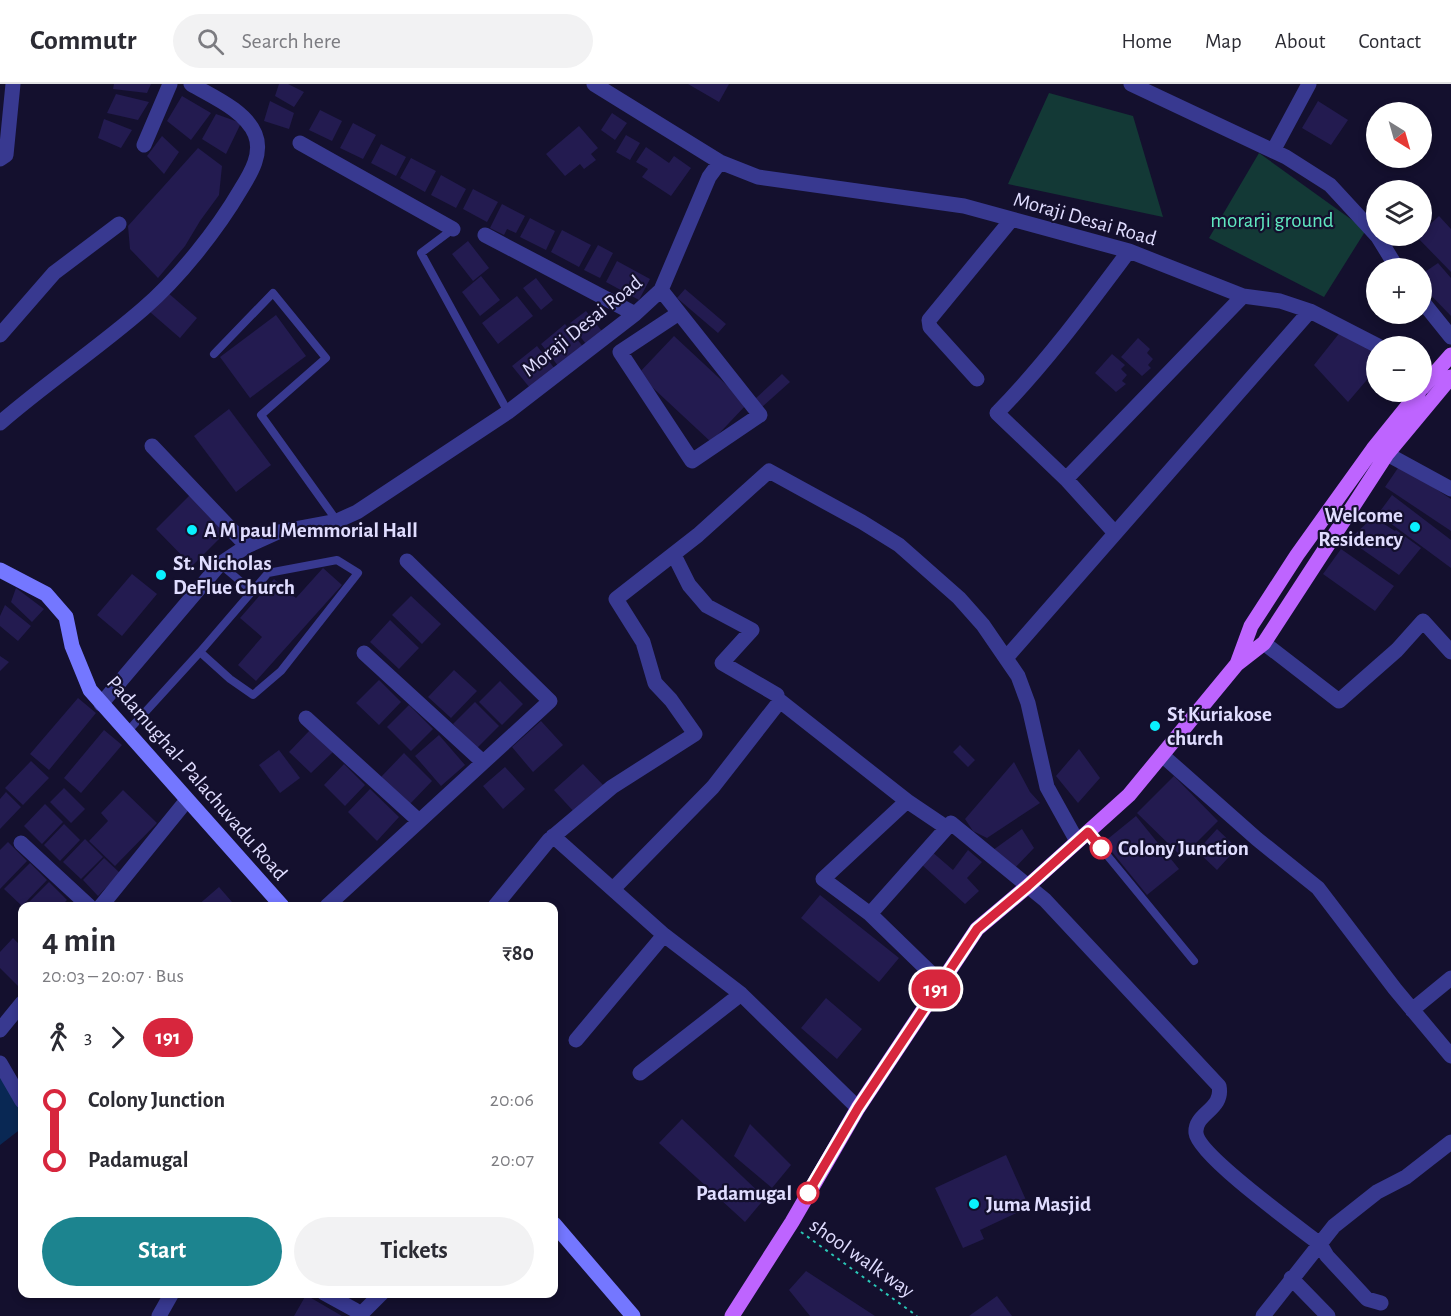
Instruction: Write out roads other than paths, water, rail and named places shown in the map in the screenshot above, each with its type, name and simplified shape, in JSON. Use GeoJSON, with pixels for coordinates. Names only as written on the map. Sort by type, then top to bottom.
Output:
{"type":"FeatureCollection","features":[{"type":"Feature","properties":{"kind":"main road"},"geometry":{"type":"LineString","coordinates":[[1432,368],[1451,355]]}},
{"type":"Feature","properties":{"kind":"main road"},"geometry":{"type":"LineString","coordinates":[[732,1316],[858,1108],[977,929],[1130,795],[1237,664],[1264,643],[1387,454],[1451,377]]}},
{"type":"Feature","properties":{"kind":"main road"},"geometry":{"type":"LineString","coordinates":[[1237,664],[1251,626],[1297,555],[1373,449],[1411,402]]}},
{"type":"Feature","properties":{"kind":"main road"},"geometry":{"type":"LineString","coordinates":[[1297,555],[1314,566]]}},
{"type":"Feature","properties":{"kind":"main road","name":"Padamughal- Palachuvadu Road"},"geometry":{"type":"LineString","coordinates":[[0,570],[46,594],[66,617],[72,646],[90,690],[278,902]]}},
{"type":"Feature","properties":{"kind":"main road"},"geometry":{"type":"LineString","coordinates":[[558,1229],[633,1316]]}},
{"type":"Feature","properties":{"kind":"street"},"geometry":{"type":"LineString","coordinates":[[2,153],[13,84]]}},
{"type":"Feature","properties":{"kind":"street"},"geometry":{"type":"LineString","coordinates":[[144,145],[170,84]]}},
{"type":"Feature","properties":{"kind":"street"},"geometry":{"type":"LineString","coordinates":[[0,423],[144,308],[189,262],[228,212],[253,168],[258,150],[255,133],[242,116],[191,84]]}},
{"type":"Feature","properties":{"kind":"street"},"geometry":{"type":"LineString","coordinates":[[594,84],[720,162]]}},
{"type":"Feature","properties":{"kind":"street"},"geometry":{"type":"LineString","coordinates":[[1131,84],[1273,151],[1330,185],[1378,237],[1391,258]]}},
{"type":"Feature","properties":{"kind":"street"},"geometry":{"type":"LineString","coordinates":[[1273,151],[1309,84]]}},
{"type":"Feature","properties":{"kind":"street"},"geometry":{"type":"LineString","coordinates":[[300,143],[453,229]]}},
{"type":"Feature","properties":{"kind":"street","name":"Moraji Desai Road"},"geometry":{"type":"LineString","coordinates":[[101,704],[220,564],[247,546],[278,532],[337,521],[357,512],[508,412],[635,314],[661,290],[709,177],[720,162],[758,177],[964,206],[1129,251],[1243,296],[1280,301],[1310,311],[1366,340]]}},
{"type":"Feature","properties":{"kind":"street"},"geometry":{"type":"LineString","coordinates":[[977,379],[930,327],[929,320],[1012,219]]}},
{"type":"Feature","properties":{"kind":"street"},"geometry":{"type":"LineString","coordinates":[[0,335],[54,273],[119,224]]}},
{"type":"Feature","properties":{"kind":"street"},"geometry":{"type":"LineString","coordinates":[[485,235],[635,314]]}},
{"type":"Feature","properties":{"kind":"street"},"geometry":{"type":"LineString","coordinates":[[1115,533],[1066,479],[997,412],[1028,381],[1057,346],[1129,251]]}},
{"type":"Feature","properties":{"kind":"street"},"geometry":{"type":"LineString","coordinates":[[661,290],[760,415],[692,461],[620,352],[679,313]]}},
{"type":"Feature","properties":{"kind":"street"},"geometry":{"type":"LineString","coordinates":[[1066,479],[1243,296]]}},
{"type":"Feature","properties":{"kind":"street"},"geometry":{"type":"LineString","coordinates":[[1006,658],[1310,311]]}},
{"type":"Feature","properties":{"kind":"street"},"geometry":{"type":"LineString","coordinates":[[1432,313],[1451,337]]}},
{"type":"Feature","properties":{"kind":"street"},"geometry":{"type":"LineString","coordinates":[[152,446],[247,546]]}},
{"type":"Feature","properties":{"kind":"street"},"geometry":{"type":"LineString","coordinates":[[1387,454],[1451,489]]}},
{"type":"Feature","properties":{"kind":"street"},"geometry":{"type":"LineString","coordinates":[[498,902],[553,836],[612,787],[695,734],[671,700],[655,683],[643,642],[616,601],[618,596],[674,555],[725,512],[769,471],[899,545],[959,598],[983,625],[1018,676],[1028,703],[1047,787],[1083,837]]}},
{"type":"Feature","properties":{"kind":"street"},"geometry":{"type":"LineString","coordinates":[[674,555],[689,585],[707,606],[752,630],[722,663],[777,695]]}},
{"type":"Feature","properties":{"kind":"street"},"geometry":{"type":"LineString","coordinates":[[331,902],[550,701],[407,561]]}},
{"type":"Feature","properties":{"kind":"street"},"geometry":{"type":"LineString","coordinates":[[1264,643],[1338,701],[1397,650],[1422,621],[1451,652]]}},
{"type":"Feature","properties":{"kind":"street"},"geometry":{"type":"LineString","coordinates":[[364,653],[483,762]]}},
{"type":"Feature","properties":{"kind":"street"},"geometry":{"type":"LineString","coordinates":[[613,890],[713,787],[780,701],[907,801],[947,828]]}},
{"type":"Feature","properties":{"kind":"street"},"geometry":{"type":"LineString","coordinates":[[306,718],[419,821]]}},
{"type":"Feature","properties":{"kind":"street"},"geometry":{"type":"LineString","coordinates":[[1162,755],[1257,839],[1318,888],[1412,1010],[1451,1056]]}},
{"type":"Feature","properties":{"kind":"street"},"geometry":{"type":"LineString","coordinates":[[104,902],[187,800]]}},
{"type":"Feature","properties":{"kind":"street"},"geometry":{"type":"LineString","coordinates":[[907,801],[823,879],[870,914],[940,982]]}},
{"type":"Feature","properties":{"kind":"street"},"geometry":{"type":"LineString","coordinates":[[870,914],[951,823],[1045,900],[1219,1086],[1221,1094],[1217,1102],[1199,1122],[1196,1133],[1201,1145],[1227,1171],[1320,1244],[1327,1256],[1367,1299],[1382,1303]]}},
{"type":"Feature","properties":{"kind":"street"},"geometry":{"type":"LineString","coordinates":[[553,836],[664,935],[741,994],[858,1108]]}},
{"type":"Feature","properties":{"kind":"street"},"geometry":{"type":"LineString","coordinates":[[21,843],[85,902]]}},
{"type":"Feature","properties":{"kind":"street"},"geometry":{"type":"LineString","coordinates":[[576,1040],[664,935]]}},
{"type":"Feature","properties":{"kind":"street"},"geometry":{"type":"LineString","coordinates":[[1412,1010],[1451,978]]}},
{"type":"Feature","properties":{"kind":"street"},"geometry":{"type":"LineString","coordinates":[[640,1073],[741,994]]}},
{"type":"Feature","properties":{"kind":"street"},"geometry":{"type":"LineString","coordinates":[[0,1030],[18,1008]]}},
{"type":"Feature","properties":{"kind":"street"},"geometry":{"type":"LineString","coordinates":[[0,1063],[18,1094]]}},
{"type":"Feature","properties":{"kind":"street"},"geometry":{"type":"LineString","coordinates":[[1263,1316],[1334,1226],[1377,1192],[1407,1177],[1451,1142]]}},
{"type":"Feature","properties":{"kind":"street"},"geometry":{"type":"LineString","coordinates":[[1291,1278],[1328,1316]]}},
{"type":"Feature","properties":{"kind":"street"},"geometry":{"type":"LineString","coordinates":[[159,1316],[169,1298]]}},
{"type":"Feature","properties":{"kind":"street"},"geometry":{"type":"LineString","coordinates":[[333,1298],[355,1310],[358,1316],[377,1298]]}},
{"type":"Feature","properties":{"kind":"lane"},"geometry":{"type":"LineString","coordinates":[[453,229],[421,253],[508,412]]}},
{"type":"Feature","properties":{"kind":"lane"},"geometry":{"type":"LineString","coordinates":[[214,354],[273,293],[326,358],[261,415],[337,521]]}},
{"type":"Feature","properties":{"kind":"lane"},"geometry":{"type":"LineString","coordinates":[[127,732],[268,573],[337,560],[358,573],[281,671],[253,695],[230,679],[200,652]]}},
{"type":"Feature","properties":{"kind":"lane"},"geometry":{"type":"LineString","coordinates":[[220,564],[252,591]]}},
{"type":"Feature","properties":{"kind":"lane"},"geometry":{"type":"LineString","coordinates":[[1083,837],[1194,961]]}},
{"type":"Feature","properties":{"kind":"water"},"geometry":{"type":"Polygon","coordinates":[[[0,1077],[18,1098],[18,1131],[0,1145],[0,1077]]]}},
{"type":"Feature","properties":{"kind":"place","name":"Welcome Residency"},"geometry":{"type":"Point","coordinates":[1415,527]}},
{"type":"Feature","properties":{"kind":"place","name":"A M paul Memmorial Hall"},"geometry":{"type":"Point","coordinates":[192,530]}},
{"type":"Feature","properties":{"kind":"place","name":"St. Nicholas DeFlue Church"},"geometry":{"type":"Point","coordinates":[161,575]}},
{"type":"Feature","properties":{"kind":"place","name":"St Kuriakose church"},"geometry":{"type":"Point","coordinates":[1155,726]}},
{"type":"Feature","properties":{"kind":"place","name":"Colony Junction"},"geometry":{"type":"Point","coordinates":[1101,848]}},
{"type":"Feature","properties":{"kind":"place","name":"Padamugal"},"geometry":{"type":"Point","coordinates":[808,1193]}},
{"type":"Feature","properties":{"kind":"place","name":"Juma Masjid"},"geometry":{"type":"Point","coordinates":[974,1204]}},
{"type":"Feature","properties":{"kind":"park label","name":"morarji ground"},"geometry":{"type":"Point","coordinates":[1272,220]}}]}
